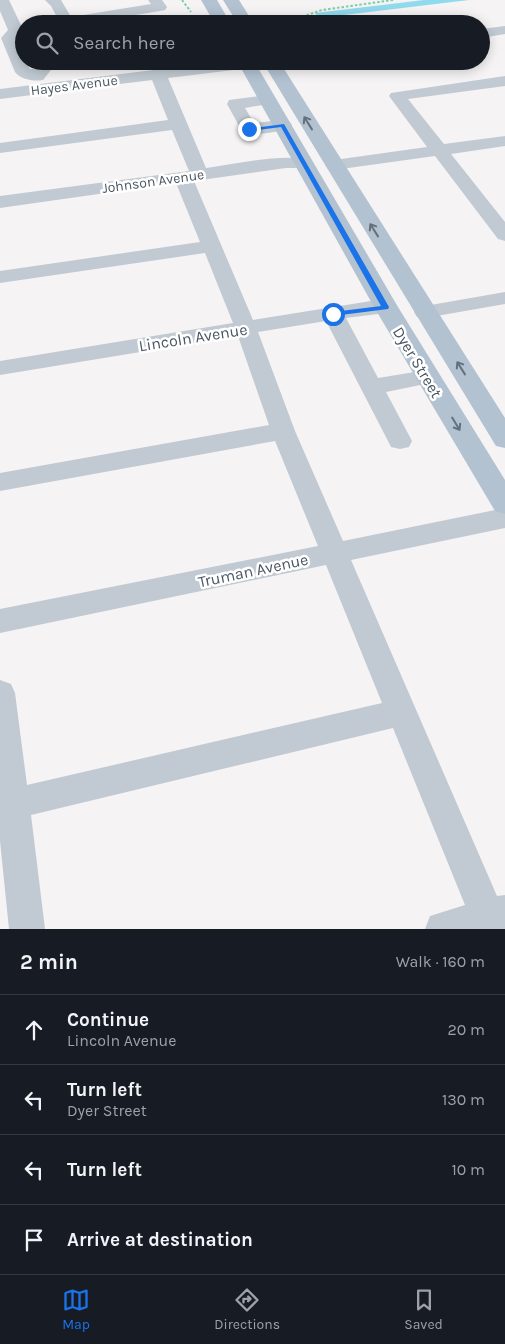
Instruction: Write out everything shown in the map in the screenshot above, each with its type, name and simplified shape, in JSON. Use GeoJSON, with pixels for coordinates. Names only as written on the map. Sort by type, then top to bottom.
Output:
{"type":"FeatureCollection","features":[{"type":"Feature","properties":{"kind":"main road"},"geometry":{"type":"LineString","coordinates":[[209,0],[218,15]]}},
{"type":"Feature","properties":{"kind":"main road"},"geometry":{"type":"LineString","coordinates":[[231,0],[240,15]]}},
{"type":"Feature","properties":{"kind":"main road","name":"Dyer Street"},"geometry":{"type":"LineString","coordinates":[[259,70],[268,100],[282,125],[427,377],[505,504]]}},
{"type":"Feature","properties":{"kind":"main road","name":"Dyer Street"},"geometry":{"type":"LineString","coordinates":[[263,70],[334,165],[505,438]]}},
{"type":"Feature","properties":{"kind":"main road"},"geometry":{"type":"LineString","coordinates":[[336,220],[353,232],[374,258],[406,307],[414,311],[426,312]]}},
{"type":"Feature","properties":{"kind":"street"},"geometry":{"type":"LineString","coordinates":[[2,0],[15,21]]}},
{"type":"Feature","properties":{"kind":"street"},"geometry":{"type":"LineString","coordinates":[[52,0],[57,4],[58,15]]}},
{"type":"Feature","properties":{"kind":"street"},"geometry":{"type":"LineString","coordinates":[[106,15],[160,7],[155,0]]}},
{"type":"Feature","properties":{"kind":"street"},"geometry":{"type":"LineString","coordinates":[[490,32],[505,30]]}},
{"type":"Feature","properties":{"kind":"street"},"geometry":{"type":"LineString","coordinates":[[15,34],[9,38],[15,53]]}},
{"type":"Feature","properties":{"kind":"street"},"geometry":{"type":"LineString","coordinates":[[22,70],[23,72],[40,76]]}},
{"type":"Feature","properties":{"kind":"street","name":"Hayes Avenue"},"geometry":{"type":"LineString","coordinates":[[0,94],[40,76],[158,74],[225,86],[246,70]]}},
{"type":"Feature","properties":{"kind":"street"},"geometry":{"type":"LineString","coordinates":[[158,74],[178,124],[212,246],[246,328],[283,431],[402,712],[495,919],[443,929]]}},
{"type":"Feature","properties":{"kind":"street"},"geometry":{"type":"LineString","coordinates":[[505,81],[397,96],[438,150],[497,214],[505,236]]}},
{"type":"Feature","properties":{"kind":"street"},"geometry":{"type":"LineString","coordinates":[[225,86],[268,100]]}},
{"type":"Feature","properties":{"kind":"street"},"geometry":{"type":"LineString","coordinates":[[225,86],[249,129],[282,125]]}},
{"type":"Feature","properties":{"kind":"street"},"geometry":{"type":"LineString","coordinates":[[0,148],[178,124]]}},
{"type":"Feature","properties":{"kind":"street"},"geometry":{"type":"LineString","coordinates":[[334,165],[505,141]]}},
{"type":"Feature","properties":{"kind":"street","name":"Johnson Avenue"},"geometry":{"type":"LineString","coordinates":[[0,202],[286,164],[305,164]]}},
{"type":"Feature","properties":{"kind":"street"},"geometry":{"type":"LineString","coordinates":[[0,277],[212,246]]}},
{"type":"Feature","properties":{"kind":"street"},"geometry":{"type":"LineString","coordinates":[[426,312],[505,298]]}},
{"type":"Feature","properties":{"kind":"street","name":"Lincoln Avenue"},"geometry":{"type":"LineString","coordinates":[[0,368],[386,307]]}},
{"type":"Feature","properties":{"kind":"street"},"geometry":{"type":"LineString","coordinates":[[333,314],[400,441]]}},
{"type":"Feature","properties":{"kind":"street"},"geometry":{"type":"LineString","coordinates":[[372,387],[427,377]]}},
{"type":"Feature","properties":{"kind":"street"},"geometry":{"type":"LineString","coordinates":[[0,482],[283,431]]}},
{"type":"Feature","properties":{"kind":"street","name":"Truman Avenue"},"geometry":{"type":"LineString","coordinates":[[0,621],[505,518]]}},
{"type":"Feature","properties":{"kind":"street"},"geometry":{"type":"LineString","coordinates":[[0,693],[6,806],[27,929]]}},
{"type":"Feature","properties":{"kind":"street"},"geometry":{"type":"LineString","coordinates":[[6,806],[402,712]]}},
{"type":"Feature","properties":{"kind":"path"},"geometry":{"type":"LineString","coordinates":[[182,0],[191,12]]}},
{"type":"Feature","properties":{"kind":"path"},"geometry":{"type":"LineString","coordinates":[[301,15],[318,10],[393,0]]}},
{"type":"Feature","properties":{"kind":"water"},"geometry":{"type":"Polygon","coordinates":[[[424,0],[469,0],[344,15],[317,15],[315,13],[424,0]]]}},
{"type":"Feature","properties":{"kind":"route"},"geometry":{"type":"LineString","coordinates":[[249,129],[282,125],[386,307],[333,314]]}}]}
